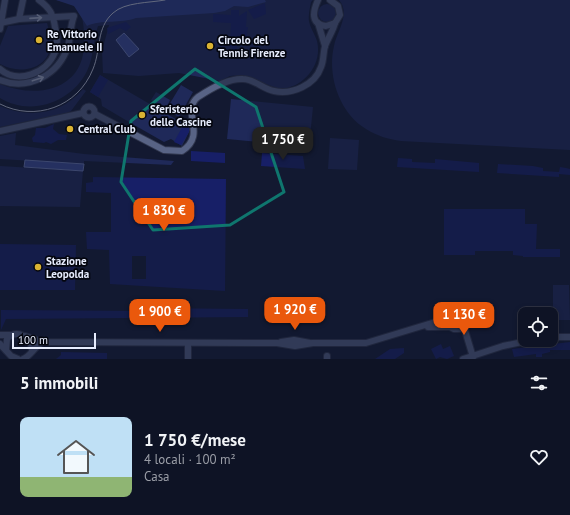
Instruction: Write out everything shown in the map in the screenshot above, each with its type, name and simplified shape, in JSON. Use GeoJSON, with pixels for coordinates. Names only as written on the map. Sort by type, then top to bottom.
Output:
{"type":"FeatureCollection","features":[{"type":"Feature","properties":{"kind":"street"},"geometry":{"type":"LineString","coordinates":[[0,80],[13,83],[25,83],[42,78],[53,71],[68,47],[74,16],[20,19],[0,25],[4,0]]}},
{"type":"Feature","properties":{"kind":"street"},"geometry":{"type":"LineString","coordinates":[[20,19],[23,0]]}},
{"type":"Feature","properties":{"kind":"street"},"geometry":{"type":"LineString","coordinates":[[0,69],[8,75],[17,77],[35,73],[53,58],[56,48],[53,17],[50,8],[39,0]]}},
{"type":"Feature","properties":{"kind":"street"},"geometry":{"type":"LineString","coordinates":[[322,0],[317,2],[313,16],[318,24],[325,46]]}},
{"type":"Feature","properties":{"kind":"street"},"geometry":{"type":"LineString","coordinates":[[0,130],[83,113],[85,108],[89,107],[93,109],[95,114],[164,150],[179,152],[188,146],[193,138],[195,129],[192,106],[195,100],[205,93],[230,81],[243,79],[277,92],[298,89],[307,85],[317,76],[321,67],[325,46],[335,23],[339,18],[340,12],[337,4],[331,0]]}},
{"type":"Feature","properties":{"kind":"street"},"geometry":{"type":"LineString","coordinates":[[318,24],[326,26],[335,23]]}},
{"type":"Feature","properties":{"kind":"street"},"geometry":{"type":"LineString","coordinates":[[450,327],[449,321],[452,317]]}},
{"type":"Feature","properties":{"kind":"street"},"geometry":{"type":"LineString","coordinates":[[0,335],[17,334],[43,342],[277,343],[295,346],[313,343],[359,344],[415,329],[452,317],[460,317],[473,357]]}},
{"type":"Feature","properties":{"kind":"street"},"geometry":{"type":"LineString","coordinates":[[458,329],[463,324]]}},
{"type":"Feature","properties":{"kind":"street"},"geometry":{"type":"LineString","coordinates":[[415,329],[435,326],[450,327],[458,329],[467,337]]}},
{"type":"Feature","properties":{"kind":"street"},"geometry":{"type":"LineString","coordinates":[[6,350],[6,341],[10,335]]}},
{"type":"Feature","properties":{"kind":"street"},"geometry":{"type":"LineString","coordinates":[[24,336],[31,344],[32,351]]}},
{"type":"Feature","properties":{"kind":"street"},"geometry":{"type":"LineString","coordinates":[[558,338],[570,337]]}},
{"type":"Feature","properties":{"kind":"street"},"geometry":{"type":"LineString","coordinates":[[26,358],[43,342]]}},
{"type":"Feature","properties":{"kind":"street"},"geometry":{"type":"LineString","coordinates":[[188,342],[188,359]]}},
{"type":"Feature","properties":{"kind":"street"},"geometry":{"type":"LineString","coordinates":[[0,344],[12,357],[18,359]]}},
{"type":"Feature","properties":{"kind":"street"},"geometry":{"type":"LineString","coordinates":[[463,359],[518,344]]}},
{"type":"Feature","properties":{"kind":"highlighted area"},"geometry":{"type":"Polygon","coordinates":[[[195,69],[256,107],[284,192],[230,225],[153,230],[121,182],[131,121],[195,69]]]}},
{"type":"Feature","properties":{"kind":"shaded area","name":"Circolo del Tennis Firenze"},"geometry":{"type":"Polygon","coordinates":[[[56,0],[313,0],[311,2],[309,19],[310,26],[317,41],[317,58],[309,74],[303,80],[288,88],[280,89],[241,75],[230,76],[220,81],[179,73],[139,76],[103,73],[102,51],[109,25],[98,26],[87,71],[80,82],[71,91],[50,103],[37,106],[12,104],[0,98],[0,84],[15,89],[30,91],[44,90],[57,86],[69,80],[77,70],[83,57],[83,20],[76,8],[68,3],[56,0]]]}},
{"type":"Feature","properties":{"kind":"shaded area"},"geometry":{"type":"Polygon","coordinates":[[[56,0],[265,0],[266,2],[248,7],[234,6],[225,11],[214,13],[136,18],[87,26],[74,6],[56,0]]]}},
{"type":"Feature","properties":{"kind":"shaded area"},"geometry":{"type":"Polygon","coordinates":[[[339,0],[570,0],[570,150],[401,141],[374,134],[366,129],[357,122],[342,103],[334,81],[332,57],[344,11],[339,0]]]}},
{"type":"Feature","properties":{"kind":"shaded area"},"geometry":{"type":"Polygon","coordinates":[[[323,4],[331,4],[336,9],[334,20],[331,22],[323,22],[318,17],[318,9],[323,4]]]}},
{"type":"Feature","properties":{"kind":"shaded area"},"geometry":{"type":"Polygon","coordinates":[[[47,23],[51,46],[47,56],[42,62],[36,66],[22,69],[14,69],[0,64],[0,46],[8,26],[47,23]]]}},
{"type":"Feature","properties":{"kind":"shaded area"},"geometry":{"type":"Polygon","coordinates":[[[124,33],[139,49],[129,57],[116,40],[124,33]]]}},
{"type":"Feature","properties":{"kind":"shaded area","name":"Sferisterio delle Cascine"},"geometry":{"type":"Polygon","coordinates":[[[100,75],[191,128],[182,146],[171,139],[164,142],[136,126],[135,128],[129,124],[129,122],[102,106],[101,99],[90,92],[100,75]]]}},
{"type":"Feature","properties":{"kind":"shaded area"},"geometry":{"type":"Polygon","coordinates":[[[181,85],[193,92],[179,117],[166,110],[181,85]]]}},
{"type":"Feature","properties":{"kind":"shaded area"},"geometry":{"type":"Polygon","coordinates":[[[83,89],[86,91],[71,111],[67,113],[0,127],[0,106],[23,112],[45,112],[65,104],[83,89]]]}},
{"type":"Feature","properties":{"kind":"shaded area"},"geometry":{"type":"Polygon","coordinates":[[[156,92],[170,100],[166,109],[151,100],[156,92]]]}},
{"type":"Feature","properties":{"kind":"shaded area"},"geometry":{"type":"Polygon","coordinates":[[[231,99],[313,107],[309,147],[227,139],[231,99]]]}},
{"type":"Feature","properties":{"kind":"shaded area"},"geometry":{"type":"Polygon","coordinates":[[[16,133],[15,145],[84,154],[174,161],[171,165],[84,161],[84,164],[0,159],[0,136],[16,133]]]}},
{"type":"Feature","properties":{"kind":"shaded area"},"geometry":{"type":"Polygon","coordinates":[[[330,138],[359,140],[357,170],[328,169],[330,138]]]}},
{"type":"Feature","properties":{"kind":"shaded area"},"geometry":{"type":"Polygon","coordinates":[[[25,160],[84,164],[83,171],[24,167],[25,160]]]}},
{"type":"Feature","properties":{"kind":"shaded area"},"geometry":{"type":"Polygon","coordinates":[[[0,166],[83,171],[80,207],[0,206],[0,166]]]}},
{"type":"Feature","properties":{"kind":"shaded area"},"geometry":{"type":"Polygon","coordinates":[[[553,285],[569,285],[570,320],[558,320],[558,307],[553,307],[553,285]]]}},
{"type":"Feature","properties":{"kind":"building"},"geometry":{"type":"Polygon","coordinates":[[[265,3],[266,14],[254,19],[248,10],[265,3]]]}},
{"type":"Feature","properties":{"kind":"building"},"geometry":{"type":"Polygon","coordinates":[[[231,10],[239,10],[239,16],[247,11],[246,27],[248,27],[246,40],[245,43],[239,43],[239,45],[237,45],[236,55],[232,55],[232,47],[230,47],[231,23],[213,22],[213,14],[231,15],[231,10]]]}},
{"type":"Feature","properties":{"kind":"building"},"geometry":{"type":"Polygon","coordinates":[[[126,22],[131,27],[126,31],[120,28],[108,34],[107,28],[126,22]]]}},
{"type":"Feature","properties":{"kind":"building"},"geometry":{"type":"Polygon","coordinates":[[[100,75],[108,80],[98,97],[90,92],[100,75]]]}},
{"type":"Feature","properties":{"kind":"building"},"geometry":{"type":"Polygon","coordinates":[[[54,124],[53,129],[59,134],[67,135],[66,140],[58,140],[51,144],[46,142],[33,142],[32,138],[35,135],[36,128],[45,128],[54,124]]]}},
{"type":"Feature","properties":{"kind":"building"},"geometry":{"type":"Polygon","coordinates":[[[184,124],[189,127],[189,132],[181,145],[174,142],[184,124]]]}},
{"type":"Feature","properties":{"kind":"building"},"geometry":{"type":"Polygon","coordinates":[[[191,151],[225,153],[225,163],[191,161],[191,151]]]}},
{"type":"Feature","properties":{"kind":"building"},"geometry":{"type":"Polygon","coordinates":[[[262,153],[303,156],[305,169],[261,166],[262,153]]]}},
{"type":"Feature","properties":{"kind":"building"},"geometry":{"type":"Polygon","coordinates":[[[398,158],[412,159],[412,162],[435,163],[435,159],[479,163],[479,172],[397,167],[398,158]]]}},
{"type":"Feature","properties":{"kind":"building"},"geometry":{"type":"Polygon","coordinates":[[[498,164],[533,166],[543,168],[543,171],[559,172],[560,167],[570,169],[570,175],[559,174],[559,177],[497,173],[498,164]]]}},
{"type":"Feature","properties":{"kind":"building"},"geometry":{"type":"Polygon","coordinates":[[[93,177],[226,179],[225,291],[110,284],[109,250],[87,249],[86,232],[111,232],[111,193],[86,192],[86,183],[93,182],[93,177]],[[132,256],[132,279],[146,279],[146,256],[132,256]]]}},
{"type":"Feature","properties":{"kind":"building"},"geometry":{"type":"Polygon","coordinates":[[[444,209],[525,209],[525,224],[537,224],[536,249],[560,249],[560,257],[523,257],[513,255],[513,251],[475,251],[475,255],[444,255],[444,209]]]}},
{"type":"Feature","properties":{"kind":"building","name":"Stazione Leopolda"},"geometry":{"type":"Polygon","coordinates":[[[0,244],[76,245],[75,290],[0,290],[0,244]]]}},
{"type":"Feature","properties":{"kind":"building"},"geometry":{"type":"Polygon","coordinates":[[[141,308],[248,309],[248,317],[6,319],[1,330],[1,310],[141,311],[141,308]]]}},
{"type":"Feature","properties":{"kind":"building"},"geometry":{"type":"Polygon","coordinates":[[[570,342],[570,350],[550,350],[550,352],[542,354],[542,357],[536,357],[536,354],[514,357],[512,349],[529,347],[558,347],[558,343],[570,342]]]}},
{"type":"Feature","properties":{"kind":"building"},"geometry":{"type":"Polygon","coordinates":[[[441,344],[443,349],[450,346],[454,356],[447,359],[440,357],[436,359],[431,349],[441,344]]]}},
{"type":"Feature","properties":{"kind":"building"},"geometry":{"type":"Polygon","coordinates":[[[404,348],[404,353],[395,359],[375,359],[390,349],[404,348]]]}},
{"type":"Feature","properties":{"kind":"building"},"geometry":{"type":"Polygon","coordinates":[[[61,352],[107,353],[107,359],[56,359],[61,355],[61,352]]]}},
{"type":"Feature","properties":{"kind":"tram line"},"geometry":{"type":"LineString","coordinates":[[0,104],[13,109],[41,111],[54,108],[66,102],[77,93],[86,82],[93,69],[101,32],[104,25],[113,13],[118,9],[131,5],[165,0]]}},
{"type":"Feature","properties":{"kind":"place","name":"Re Vittorio Emanuele II"},"geometry":{"type":"Point","coordinates":[39,40]}},
{"type":"Feature","properties":{"kind":"place","name":"Circolo del Tennis Firenze"},"geometry":{"type":"Point","coordinates":[210,46]}},
{"type":"Feature","properties":{"kind":"place","name":"Sferisterio delle Cascine"},"geometry":{"type":"Point","coordinates":[142,115]}},
{"type":"Feature","properties":{"kind":"place","name":"Central Club"},"geometry":{"type":"Point","coordinates":[70,129]}},
{"type":"Feature","properties":{"kind":"place","name":"Stazione Leopolda"},"geometry":{"type":"Point","coordinates":[38,267]}}]}
